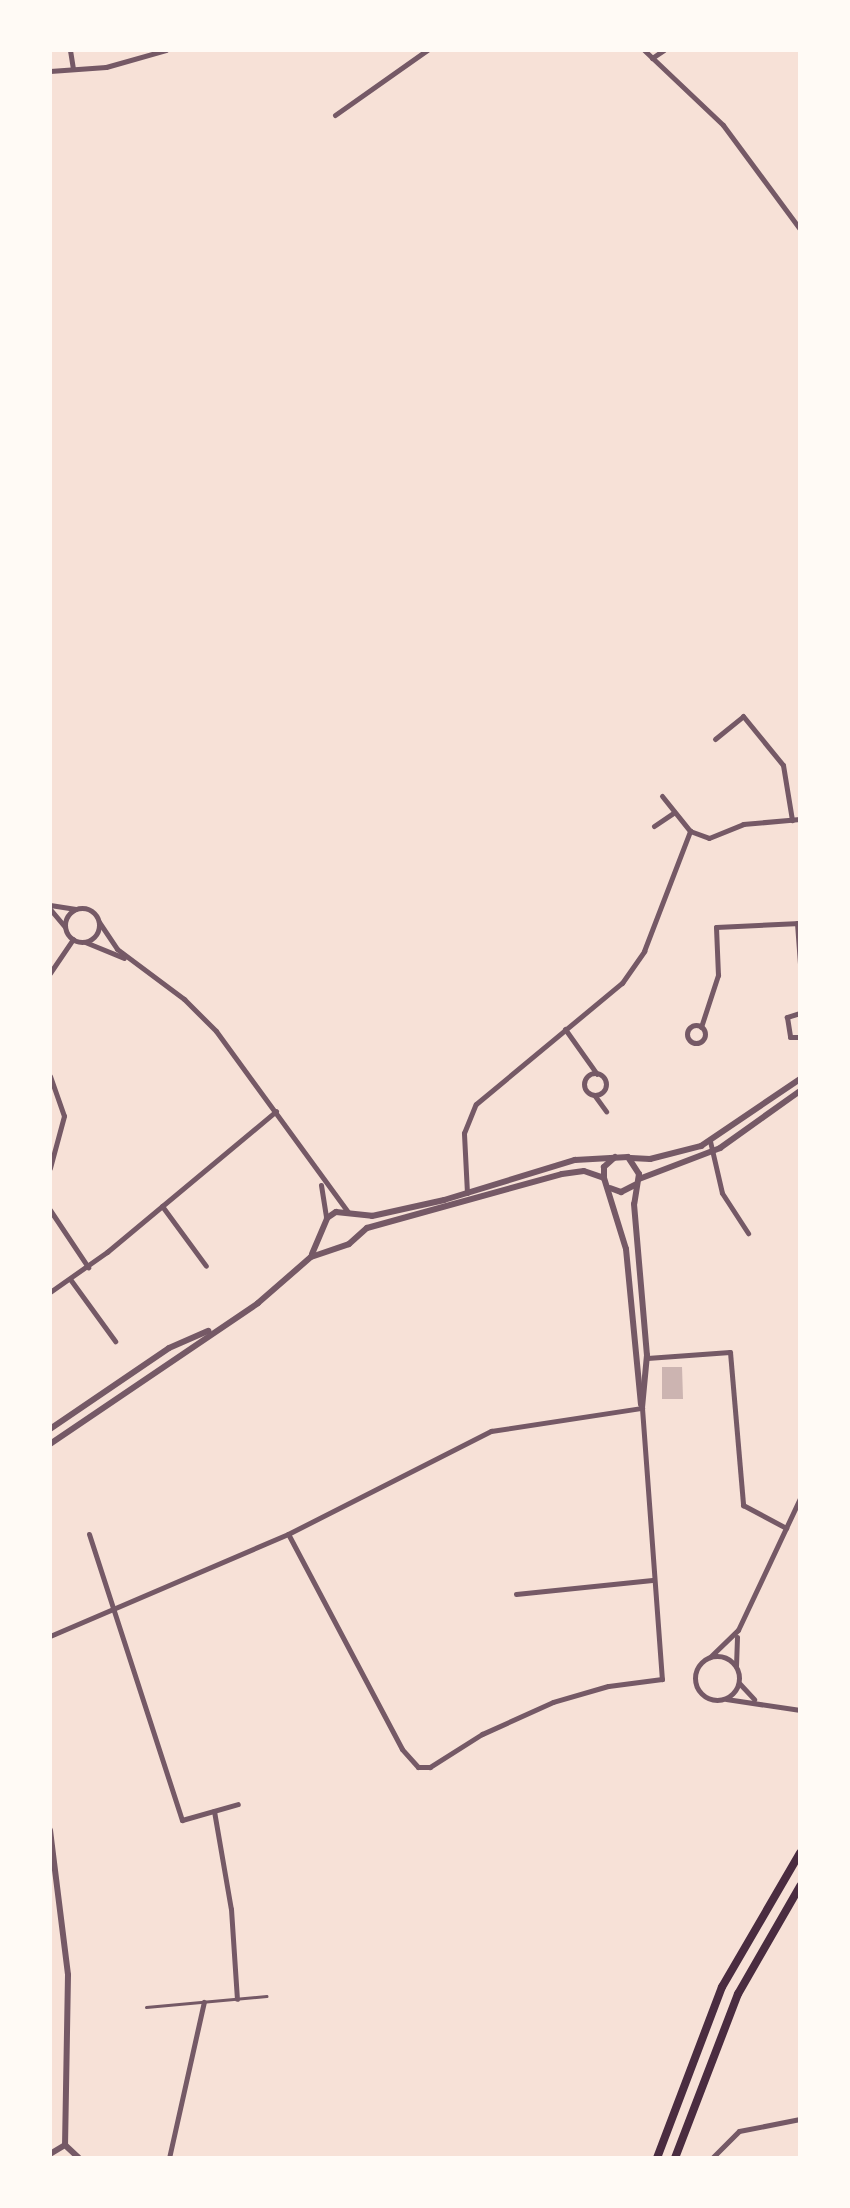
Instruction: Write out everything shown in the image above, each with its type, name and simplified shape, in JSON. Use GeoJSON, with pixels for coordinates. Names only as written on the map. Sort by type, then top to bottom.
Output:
{"type":"FeatureCollection","features":[{"type":"Feature","properties":{"kind":"main road"},"geometry":{"type":"LineString","coordinates":[[657,2158],[722,1987],[800,1853]]}},
{"type":"Feature","properties":{"kind":"main road"},"geometry":{"type":"LineString","coordinates":[[675,2158],[738,1994],[800,1886]]}},
{"type":"Feature","properties":{"kind":"street"},"geometry":{"type":"LineString","coordinates":[[70,50],[73,69]]}},
{"type":"Feature","properties":{"kind":"street"},"geometry":{"type":"LineString","coordinates":[[50,71],[106,67],[166,50]]}},
{"type":"Feature","properties":{"kind":"street"},"geometry":{"type":"LineString","coordinates":[[335,115],[427,50]]}},
{"type":"Feature","properties":{"kind":"street"},"geometry":{"type":"LineString","coordinates":[[644,50],[723,125],[800,229]]}},
{"type":"Feature","properties":{"kind":"street"},"geometry":{"type":"LineString","coordinates":[[652,58],[664,50]]}},
{"type":"Feature","properties":{"kind":"street"},"geometry":{"type":"LineString","coordinates":[[715,739],[743,716],[783,765],[792,820]]}},
{"type":"Feature","properties":{"kind":"street"},"geometry":{"type":"LineString","coordinates":[[662,796],[690,831],[709,838],[743,824],[800,819]]}},
{"type":"Feature","properties":{"kind":"street"},"geometry":{"type":"LineString","coordinates":[[654,826],[673,813]]}},
{"type":"Feature","properties":{"kind":"street"},"geometry":{"type":"LineString","coordinates":[[468,1202],[467,1120],[485,1094],[622,983],[644,951],[690,831]]}},
{"type":"Feature","properties":{"kind":"street"},"geometry":{"type":"LineString","coordinates":[[50,907],[90,910],[111,943],[206,1020],[276,1111],[316,1173],[358,1225],[357,1236]]}},
{"type":"Feature","properties":{"kind":"street"},"geometry":{"type":"LineString","coordinates":[[50,907],[73,939],[140,966]]}},
{"type":"Feature","properties":{"kind":"street"},"geometry":{"type":"LineString","coordinates":[[66,930],[67,918],[77,909]]}},
{"type":"Feature","properties":{"kind":"street"},"geometry":{"type":"LineString","coordinates":[[84,942],[97,935],[99,922]]}},
{"type":"Feature","properties":{"kind":"street"},"geometry":{"type":"LineString","coordinates":[[701,1027],[719,967],[716,927],[798,923],[800,964]]}},
{"type":"Feature","properties":{"kind":"street"},"geometry":{"type":"LineString","coordinates":[[50,973],[73,939]]}},
{"type":"Feature","properties":{"kind":"street"},"geometry":{"type":"LineString","coordinates":[[800,1013],[787,1017],[790,1037],[800,1037]]}},
{"type":"Feature","properties":{"kind":"street"},"geometry":{"type":"LineString","coordinates":[[565,1029],[606,1087],[594,1095]]}},
{"type":"Feature","properties":{"kind":"street"},"geometry":{"type":"LineString","coordinates":[[597,1074],[585,1082],[606,1111]]}},
{"type":"Feature","properties":{"kind":"street"},"geometry":{"type":"LineString","coordinates":[[50,1076],[64,1116],[50,1168]]}},
{"type":"Feature","properties":{"kind":"street"},"geometry":{"type":"LineString","coordinates":[[308,1259],[325,1225],[336,1212],[370,1216],[467,1193],[575,1160],[616,1156],[650,1159],[710,1141],[799,1084]]}},
{"type":"Feature","properties":{"kind":"street"},"geometry":{"type":"LineString","coordinates":[[610,1188],[621,1192],[637,1182],[713,1152],[799,1084]]}},
{"type":"Feature","properties":{"kind":"street"},"geometry":{"type":"LineString","coordinates":[[50,1292],[88,1267],[276,1111]]}},
{"type":"Feature","properties":{"kind":"street"},"geometry":{"type":"LineString","coordinates":[[710,1141],[722,1193],[748,1233]]}},
{"type":"Feature","properties":{"kind":"street"},"geometry":{"type":"LineString","coordinates":[[288,1534],[402,1749],[418,1767],[430,1767],[482,1734],[553,1702],[608,1686],[662,1679],[631,1281],[610,1188],[604,1178],[604,1167],[616,1156]]}},
{"type":"Feature","properties":{"kind":"street"},"geometry":{"type":"LineString","coordinates":[[628,1157],[639,1169],[637,1182],[647,1358],[642,1408]]}},
{"type":"Feature","properties":{"kind":"street"},"geometry":{"type":"LineString","coordinates":[[50,1444],[125,1398],[218,1327],[258,1303],[308,1259],[342,1246],[368,1228],[575,1172],[604,1178]]}},
{"type":"Feature","properties":{"kind":"street"},"geometry":{"type":"LineString","coordinates":[[316,1173],[329,1241],[342,1246]]}},
{"type":"Feature","properties":{"kind":"street"},"geometry":{"type":"LineString","coordinates":[[162,1206],[206,1266]]}},
{"type":"Feature","properties":{"kind":"street"},"geometry":{"type":"LineString","coordinates":[[50,1210],[88,1267]]}},
{"type":"Feature","properties":{"kind":"street"},"geometry":{"type":"LineString","coordinates":[[70,1279],[115,1341]]}},
{"type":"Feature","properties":{"kind":"street"},"geometry":{"type":"LineString","coordinates":[[50,1429],[169,1348],[218,1327]]}},
{"type":"Feature","properties":{"kind":"street"},"geometry":{"type":"LineString","coordinates":[[647,1358],[730,1352],[743,1505],[786,1528]]}},
{"type":"Feature","properties":{"kind":"street"},"geometry":{"type":"LineString","coordinates":[[50,1636],[288,1534],[491,1431],[642,1408]]}},
{"type":"Feature","properties":{"kind":"street"},"geometry":{"type":"LineString","coordinates":[[800,1498],[738,1630],[697,1668],[696,1685],[705,1696],[755,1700],[800,1710]]}},
{"type":"Feature","properties":{"kind":"street"},"geometry":{"type":"LineString","coordinates":[[89,1534],[182,1820],[238,1804]]}},
{"type":"Feature","properties":{"kind":"street"},"geometry":{"type":"LineString","coordinates":[[516,1594],[652,1580]]}},
{"type":"Feature","properties":{"kind":"street"},"geometry":{"type":"LineString","coordinates":[[738,1630],[739,1681],[755,1700]]}},
{"type":"Feature","properties":{"kind":"street"},"geometry":{"type":"LineString","coordinates":[[710,1657],[727,1658],[737,1667]]}},
{"type":"Feature","properties":{"kind":"street"},"geometry":{"type":"LineString","coordinates":[[721,1699],[733,1693],[739,1681]]}},
{"type":"Feature","properties":{"kind":"street"},"geometry":{"type":"LineString","coordinates":[[214,1811],[231,1909],[237,1999]]}},
{"type":"Feature","properties":{"kind":"street"},"geometry":{"type":"LineString","coordinates":[[50,1830],[68,1975],[65,2145],[79,2158]]}},
{"type":"Feature","properties":{"kind":"street"},"geometry":{"type":"LineString","coordinates":[[169,2158],[204,2002]]}},
{"type":"Feature","properties":{"kind":"street"},"geometry":{"type":"LineString","coordinates":[[712,2158],[739,2131],[800,2119]]}},
{"type":"Feature","properties":{"kind":"street"},"geometry":{"type":"LineString","coordinates":[[50,2154],[65,2145]]}},
{"type":"Feature","properties":{"kind":"lane"},"geometry":{"type":"LineString","coordinates":[[146,2007],[267,1996]]}},
{"type":"Feature","properties":{"kind":"building"},"geometry":{"type":"Polygon","coordinates":[[[662,1367],[682,1367],[683,1399],[662,1399],[662,1367]]]}}]}
